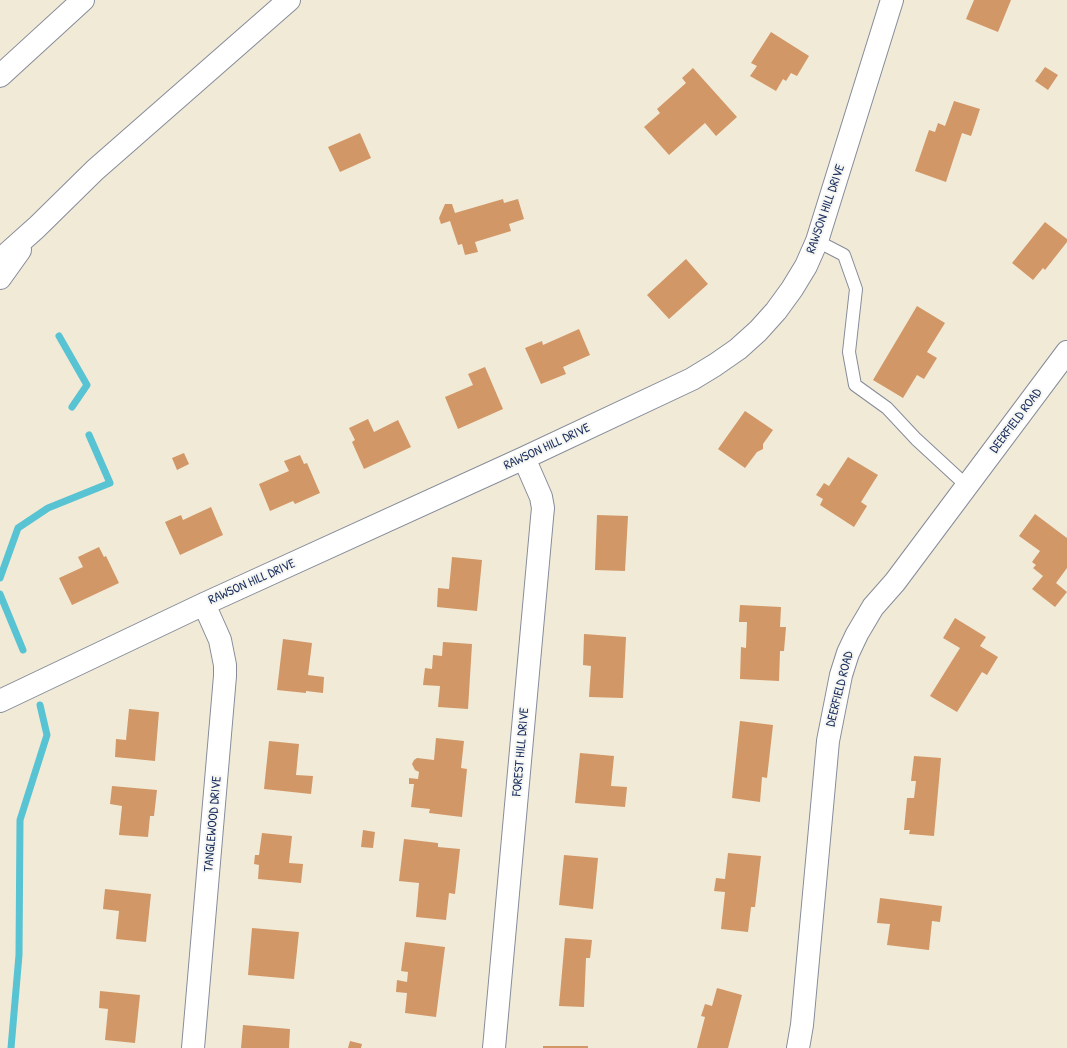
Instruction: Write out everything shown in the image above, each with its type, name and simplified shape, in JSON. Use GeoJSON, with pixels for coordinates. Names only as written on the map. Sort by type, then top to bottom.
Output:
{"type":"FeatureCollection","features":[{"type":"Feature","properties":{"kind":"main road"},"geometry":{"type":"LineString","coordinates":[[0,76],[83,0]]}},
{"type":"Feature","properties":{"kind":"main road"},"geometry":{"type":"LineString","coordinates":[[0,260],[37,227],[94,170],[289,0]]}},
{"type":"Feature","properties":{"kind":"main road","name":"RAWSON HILL DRIVE"},"geometry":{"type":"LineString","coordinates":[[0,701],[204,604],[524,458],[692,379],[738,349],[758,331],[780,306],[806,266],[817,241],[892,0]]}},
{"type":"Feature","properties":{"kind":"main road"},"geometry":{"type":"LineString","coordinates":[[0,278],[37,227]]}},
{"type":"Feature","properties":{"kind":"main road","name":"DEERFIELD ROAD"},"geometry":{"type":"LineString","coordinates":[[798,1048],[802,1025],[828,741],[843,668],[852,643],[873,607],[895,582],[1067,352]]}},
{"type":"Feature","properties":{"kind":"main road","name":"FOREST HILL DRIVE"},"geometry":{"type":"LineString","coordinates":[[494,1048],[543,508],[541,497],[524,458]]}},
{"type":"Feature","properties":{"kind":"main road","name":"TANGLEWOOD DRIVE"},"geometry":{"type":"LineString","coordinates":[[193,1048],[225,676],[225,666],[220,640],[204,604]]}},
{"type":"Feature","properties":{"kind":"lane"},"geometry":{"type":"LineString","coordinates":[[817,241],[844,255],[856,289],[849,352],[855,385],[887,408],[916,440],[967,486]]}},
{"type":"Feature","properties":{"kind":"building"},"geometry":{"type":"Polygon","coordinates":[[[974,0],[1011,0],[998,32],[966,19],[974,0]]]}},
{"type":"Feature","properties":{"kind":"building"},"geometry":{"type":"Polygon","coordinates":[[[771,32],[809,56],[797,76],[791,73],[786,81],[783,79],[776,91],[750,76],[757,66],[751,63],[771,32]]]}},
{"type":"Feature","properties":{"kind":"building"},"geometry":{"type":"Polygon","coordinates":[[[1045,67],[1058,75],[1048,90],[1035,81],[1045,67]]]}},
{"type":"Feature","properties":{"kind":"building"},"geometry":{"type":"Polygon","coordinates":[[[693,68],[737,117],[716,136],[705,123],[669,155],[644,127],[660,113],[657,109],[686,83],[682,78],[693,68]]]}},
{"type":"Feature","properties":{"kind":"building"},"geometry":{"type":"Polygon","coordinates":[[[954,101],[980,109],[971,136],[962,133],[946,182],[915,171],[929,130],[935,132],[938,123],[945,126],[954,101]]]}},
{"type":"Feature","properties":{"kind":"building"},"geometry":{"type":"Polygon","coordinates":[[[360,133],[371,158],[340,172],[328,147],[360,133]]]}},
{"type":"Feature","properties":{"kind":"building"},"geometry":{"type":"Polygon","coordinates":[[[503,199],[504,203],[518,199],[524,219],[509,224],[511,231],[475,242],[478,252],[465,255],[462,244],[458,245],[450,221],[441,224],[439,218],[445,204],[452,204],[455,213],[503,199]]]}},
{"type":"Feature","properties":{"kind":"building"},"geometry":{"type":"Polygon","coordinates":[[[1045,222],[1067,239],[1067,242],[1045,270],[1043,268],[1033,280],[1012,263],[1045,222]]]}},
{"type":"Feature","properties":{"kind":"building"},"geometry":{"type":"Polygon","coordinates":[[[686,259],[708,284],[669,319],[647,295],[686,259]]]}},
{"type":"Feature","properties":{"kind":"building"},"geometry":{"type":"Polygon","coordinates":[[[917,306],[945,323],[927,352],[937,358],[924,379],[917,375],[903,398],[873,380],[917,306]]]}},
{"type":"Feature","properties":{"kind":"building"},"geometry":{"type":"Polygon","coordinates":[[[579,329],[590,355],[563,367],[566,374],[541,384],[525,348],[542,341],[543,345],[579,329]]]}},
{"type":"Feature","properties":{"kind":"building"},"geometry":{"type":"Polygon","coordinates":[[[485,367],[503,409],[458,429],[445,397],[473,385],[468,374],[485,367]]]}},
{"type":"Feature","properties":{"kind":"building"},"geometry":{"type":"Polygon","coordinates":[[[745,411],[773,430],[763,444],[763,449],[757,452],[745,468],[718,449],[745,411]]]}},
{"type":"Feature","properties":{"kind":"building"},"geometry":{"type":"Polygon","coordinates":[[[368,419],[374,432],[398,420],[411,447],[364,469],[352,442],[355,440],[349,428],[368,419]]]}},
{"type":"Feature","properties":{"kind":"building"},"geometry":{"type":"Polygon","coordinates":[[[184,453],[189,464],[177,470],[172,458],[184,453]]]}},
{"type":"Feature","properties":{"kind":"building"},"geometry":{"type":"Polygon","coordinates":[[[300,455],[304,464],[307,463],[320,493],[295,504],[293,501],[270,511],[259,484],[289,471],[284,461],[300,455]]]}},
{"type":"Feature","properties":{"kind":"building"},"geometry":{"type":"Polygon","coordinates":[[[848,457],[878,475],[861,502],[867,506],[854,527],[820,505],[823,499],[816,495],[824,483],[829,486],[848,457]]]}},
{"type":"Feature","properties":{"kind":"building"},"geometry":{"type":"Polygon","coordinates":[[[211,507],[223,535],[180,555],[165,522],[181,515],[183,520],[211,507]]]}},
{"type":"Feature","properties":{"kind":"building"},"geometry":{"type":"Polygon","coordinates":[[[1035,514],[1067,538],[1067,568],[1056,583],[1067,592],[1055,607],[1032,589],[1043,576],[1033,568],[1036,565],[1032,562],[1040,551],[1019,536],[1035,514]]]}},
{"type":"Feature","properties":{"kind":"building"},"geometry":{"type":"Polygon","coordinates":[[[597,515],[628,516],[625,571],[595,570],[597,515]]]}},
{"type":"Feature","properties":{"kind":"building"},"geometry":{"type":"Polygon","coordinates":[[[99,547],[104,557],[106,556],[119,583],[72,605],[59,578],[83,567],[78,557],[99,547]]]}},
{"type":"Feature","properties":{"kind":"building"},"geometry":{"type":"Polygon","coordinates":[[[452,557],[482,560],[477,611],[437,607],[438,588],[449,589],[452,557]]]}},
{"type":"Feature","properties":{"kind":"building"},"geometry":{"type":"Polygon","coordinates":[[[740,605],[781,607],[780,627],[786,627],[784,651],[780,651],[779,681],[740,679],[741,647],[746,648],[747,622],[739,622],[740,605]]]}},
{"type":"Feature","properties":{"kind":"building"},"geometry":{"type":"Polygon","coordinates":[[[955,618],[986,637],[980,646],[998,657],[987,675],[982,672],[957,712],[930,696],[960,648],[943,638],[955,618]]]}},
{"type":"Feature","properties":{"kind":"building"},"geometry":{"type":"Polygon","coordinates":[[[584,634],[626,637],[623,698],[589,697],[591,666],[583,665],[584,634]]]}},
{"type":"Feature","properties":{"kind":"building"},"geometry":{"type":"Polygon","coordinates":[[[283,639],[312,643],[308,675],[324,677],[323,693],[277,690],[283,639]]]}},
{"type":"Feature","properties":{"kind":"building"},"geometry":{"type":"Polygon","coordinates":[[[443,642],[472,644],[468,709],[438,707],[440,686],[423,685],[425,668],[432,669],[433,655],[442,656],[443,642]]]}},
{"type":"Feature","properties":{"kind":"building"},"geometry":{"type":"Polygon","coordinates":[[[129,709],[159,712],[155,761],[115,757],[116,739],[126,740],[129,709]]]}},
{"type":"Feature","properties":{"kind":"building"},"geometry":{"type":"Polygon","coordinates":[[[740,721],[773,725],[767,778],[762,777],[760,802],[732,798],[740,721]]]}},
{"type":"Feature","properties":{"kind":"building"},"geometry":{"type":"Polygon","coordinates":[[[436,738],[464,741],[461,768],[467,769],[462,817],[429,813],[430,809],[411,807],[414,784],[409,784],[409,778],[418,779],[419,772],[415,770],[412,764],[417,758],[434,760],[436,738]]]}},
{"type":"Feature","properties":{"kind":"building"},"geometry":{"type":"Polygon","coordinates":[[[269,741],[299,744],[296,775],[313,776],[311,794],[264,789],[269,741]]]}},
{"type":"Feature","properties":{"kind":"building"},"geometry":{"type":"Polygon","coordinates":[[[580,753],[614,756],[611,786],[627,787],[625,807],[575,803],[580,753]]]}},
{"type":"Feature","properties":{"kind":"building"},"geometry":{"type":"Polygon","coordinates":[[[914,756],[941,758],[934,836],[909,834],[910,830],[904,830],[907,798],[914,798],[916,781],[911,781],[914,756]]]}},
{"type":"Feature","properties":{"kind":"building"},"geometry":{"type":"Polygon","coordinates":[[[112,786],[157,790],[154,816],[150,816],[148,837],[119,835],[122,806],[110,804],[112,786]]]}},
{"type":"Feature","properties":{"kind":"building"},"geometry":{"type":"Polygon","coordinates":[[[363,830],[375,832],[373,848],[361,847],[363,830]]]}},
{"type":"Feature","properties":{"kind":"building"},"geometry":{"type":"Polygon","coordinates":[[[262,833],[292,836],[289,863],[303,864],[301,883],[258,879],[259,865],[254,864],[255,855],[259,855],[262,833]]]}},
{"type":"Feature","properties":{"kind":"building"},"geometry":{"type":"Polygon","coordinates":[[[404,839],[438,843],[438,847],[460,849],[455,894],[449,893],[446,920],[416,917],[419,883],[399,881],[404,839]]]}},
{"type":"Feature","properties":{"kind":"building"},"geometry":{"type":"Polygon","coordinates":[[[728,853],[761,856],[755,907],[751,907],[748,932],[721,929],[725,892],[714,891],[716,878],[725,879],[728,853]]]}},
{"type":"Feature","properties":{"kind":"building"},"geometry":{"type":"Polygon","coordinates":[[[564,855],[598,858],[593,909],[559,905],[564,855]]]}},
{"type":"Feature","properties":{"kind":"building"},"geometry":{"type":"Polygon","coordinates":[[[105,889],[151,894],[146,942],[116,939],[119,911],[103,909],[105,889]]]}},
{"type":"Feature","properties":{"kind":"building"},"geometry":{"type":"Polygon","coordinates":[[[880,898],[942,906],[940,922],[932,921],[929,950],[887,945],[890,924],[877,923],[880,898]]]}},
{"type":"Feature","properties":{"kind":"building"},"geometry":{"type":"Polygon","coordinates":[[[252,928],[299,932],[294,979],[248,975],[252,928]]]}},
{"type":"Feature","properties":{"kind":"building"},"geometry":{"type":"Polygon","coordinates":[[[565,938],[592,940],[590,958],[586,958],[584,1007],[559,1006],[565,938]]]}},
{"type":"Feature","properties":{"kind":"building"},"geometry":{"type":"Polygon","coordinates":[[[405,942],[445,947],[436,1017],[405,1013],[407,993],[396,992],[397,980],[407,982],[408,972],[401,971],[405,942]]]}},
{"type":"Feature","properties":{"kind":"building"},"geometry":{"type":"Polygon","coordinates":[[[717,988],[742,995],[728,1048],[697,1048],[705,1017],[701,1016],[705,1004],[712,1006],[717,988]]]}},
{"type":"Feature","properties":{"kind":"building"},"geometry":{"type":"Polygon","coordinates":[[[100,991],[140,995],[135,1043],[105,1040],[108,1009],[99,1008],[100,991]]]}},
{"type":"Feature","properties":{"kind":"building"},"geometry":{"type":"Polygon","coordinates":[[[243,1025],[290,1029],[289,1048],[241,1048],[243,1025]]]}},
{"type":"Feature","properties":{"kind":"building"},"geometry":{"type":"Polygon","coordinates":[[[350,1041],[362,1044],[361,1048],[348,1048],[350,1041]]]}},
{"type":"Feature","properties":{"kind":"building"},"geometry":{"type":"Polygon","coordinates":[[[543,1046],[588,1046],[588,1048],[543,1048],[543,1046]]]}},
{"type":"Feature","properties":{"kind":"waterway"},"geometry":{"type":"LineString","coordinates":[[59,336],[87,385],[72,407]]}},
{"type":"Feature","properties":{"kind":"waterway"},"geometry":{"type":"LineString","coordinates":[[0,578],[18,528],[48,508],[110,483],[89,435]]}},
{"type":"Feature","properties":{"kind":"waterway"},"geometry":{"type":"LineString","coordinates":[[0,594],[23,650]]}},
{"type":"Feature","properties":{"kind":"waterway"},"geometry":{"type":"LineString","coordinates":[[11,1048],[19,955],[20,820],[47,735],[40,705]]}}]}
